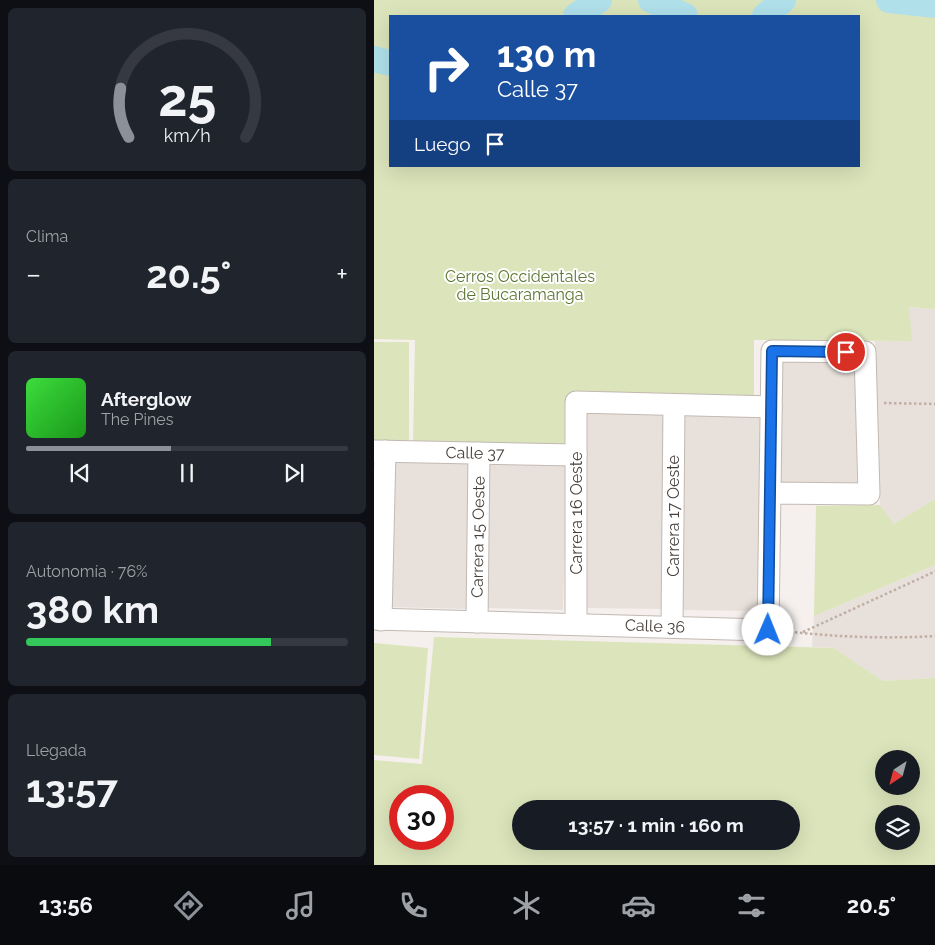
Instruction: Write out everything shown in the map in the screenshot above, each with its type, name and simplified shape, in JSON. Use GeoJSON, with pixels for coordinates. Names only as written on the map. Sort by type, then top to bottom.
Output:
{"type":"FeatureCollection","features":[{"type":"Feature","properties":{"kind":"street"},"geometry":{"type":"LineString","coordinates":[[768,630],[772,351],[865,352],[869,494],[770,493]]}},
{"type":"Feature","properties":{"kind":"street","name":"Carrera 16 Oeste"},"geometry":{"type":"LineString","coordinates":[[576,624],[576,402],[674,405]]}},
{"type":"Feature","properties":{"kind":"street"},"geometry":{"type":"LineString","coordinates":[[674,405],[771,407]]}},
{"type":"Feature","properties":{"kind":"street","name":"Carrera 17 Oeste"},"geometry":{"type":"LineString","coordinates":[[672,627],[674,405]]}},
{"type":"Feature","properties":{"kind":"street"},"geometry":{"type":"LineString","coordinates":[[377,619],[380,451]]}},
{"type":"Feature","properties":{"kind":"street","name":"Calle 37"},"geometry":{"type":"LineString","coordinates":[[380,451],[576,455]]}},
{"type":"Feature","properties":{"kind":"street","name":"Carrera 15 Oeste"},"geometry":{"type":"LineString","coordinates":[[477,622],[479,453]]}},
{"type":"Feature","properties":{"kind":"street","name":"Calle 36"},"geometry":{"type":"LineString","coordinates":[[377,619],[768,630]]}},
{"type":"Feature","properties":{"kind":"path"},"geometry":{"type":"LineString","coordinates":[[866,402],[935,404]]}},
{"type":"Feature","properties":{"kind":"path"},"geometry":{"type":"LineString","coordinates":[[802,633],[935,571]]}},
{"type":"Feature","properties":{"kind":"path"},"geometry":{"type":"LineString","coordinates":[[768,630],[889,638],[935,636]]}},
{"type":"Feature","properties":{"kind":"shaded area"},"geometry":{"type":"Polygon","coordinates":[[[909,307],[935,309],[935,499],[894,524],[880,505],[875,341],[911,341],[909,307]]]}},
{"type":"Feature","properties":{"kind":"shaded area"},"geometry":{"type":"Polygon","coordinates":[[[856,360],[857,486],[781,486],[780,361],[856,360]]]}},
{"type":"Feature","properties":{"kind":"shaded area"},"geometry":{"type":"Polygon","coordinates":[[[586,412],[665,413],[664,609],[585,608],[586,412]]]}},
{"type":"Feature","properties":{"kind":"shaded area"},"geometry":{"type":"Polygon","coordinates":[[[681,414],[760,415],[759,611],[680,610],[681,414]]]}},
{"type":"Feature","properties":{"kind":"shaded area"},"geometry":{"type":"Polygon","coordinates":[[[392,459],[470,462],[466,609],[389,607],[392,459]]]}},
{"type":"Feature","properties":{"kind":"shaded area"},"geometry":{"type":"Polygon","coordinates":[[[489,460],[567,463],[563,610],[486,608],[489,460]]]}},
{"type":"Feature","properties":{"kind":"shaded area"},"geometry":{"type":"Polygon","coordinates":[[[935,565],[935,678],[883,681],[834,648],[812,647],[814,616],[935,565]]]}},
{"type":"Feature","properties":{"kind":"green space","name":"Cerros Occidentales de Bucaramanga"},"geometry":{"type":"Polygon","coordinates":[[[374,0],[935,0],[935,309],[909,307],[912,341],[754,340],[754,396],[566,395],[566,446],[413,444],[415,340],[374,339],[374,0]]]}},
{"type":"Feature","properties":{"kind":"green space"},"geometry":{"type":"Polygon","coordinates":[[[374,342],[409,342],[409,443],[374,442],[374,342]]]}},
{"type":"Feature","properties":{"kind":"green space"},"geometry":{"type":"Polygon","coordinates":[[[935,499],[935,565],[814,616],[816,506],[880,505],[894,524],[935,499]]]}},
{"type":"Feature","properties":{"kind":"green space"},"geometry":{"type":"Polygon","coordinates":[[[434,637],[834,648],[883,681],[935,678],[935,865],[374,865],[374,760],[422,764],[434,637]]]}},
{"type":"Feature","properties":{"kind":"green space"},"geometry":{"type":"Polygon","coordinates":[[[374,643],[428,648],[419,759],[374,755],[374,643]]]}},
{"type":"Feature","properties":{"kind":"waterway"},"geometry":{"type":"LineString","coordinates":[[577,15],[599,0]]}},
{"type":"Feature","properties":{"kind":"waterway"},"geometry":{"type":"LineString","coordinates":[[651,0],[683,15]]}},
{"type":"Feature","properties":{"kind":"waterway"},"geometry":{"type":"LineString","coordinates":[[766,15],[783,0]]}},
{"type":"Feature","properties":{"kind":"waterway"},"geometry":{"type":"LineString","coordinates":[[889,0],[936,5]]}},
{"type":"Feature","properties":{"kind":"waterway"},"geometry":{"type":"LineString","coordinates":[[374,59],[389,63]]}},
{"type":"Feature","properties":{"kind":"route"},"geometry":{"type":"LineString","coordinates":[[768,630],[772,351],[846,352]]}}]}
